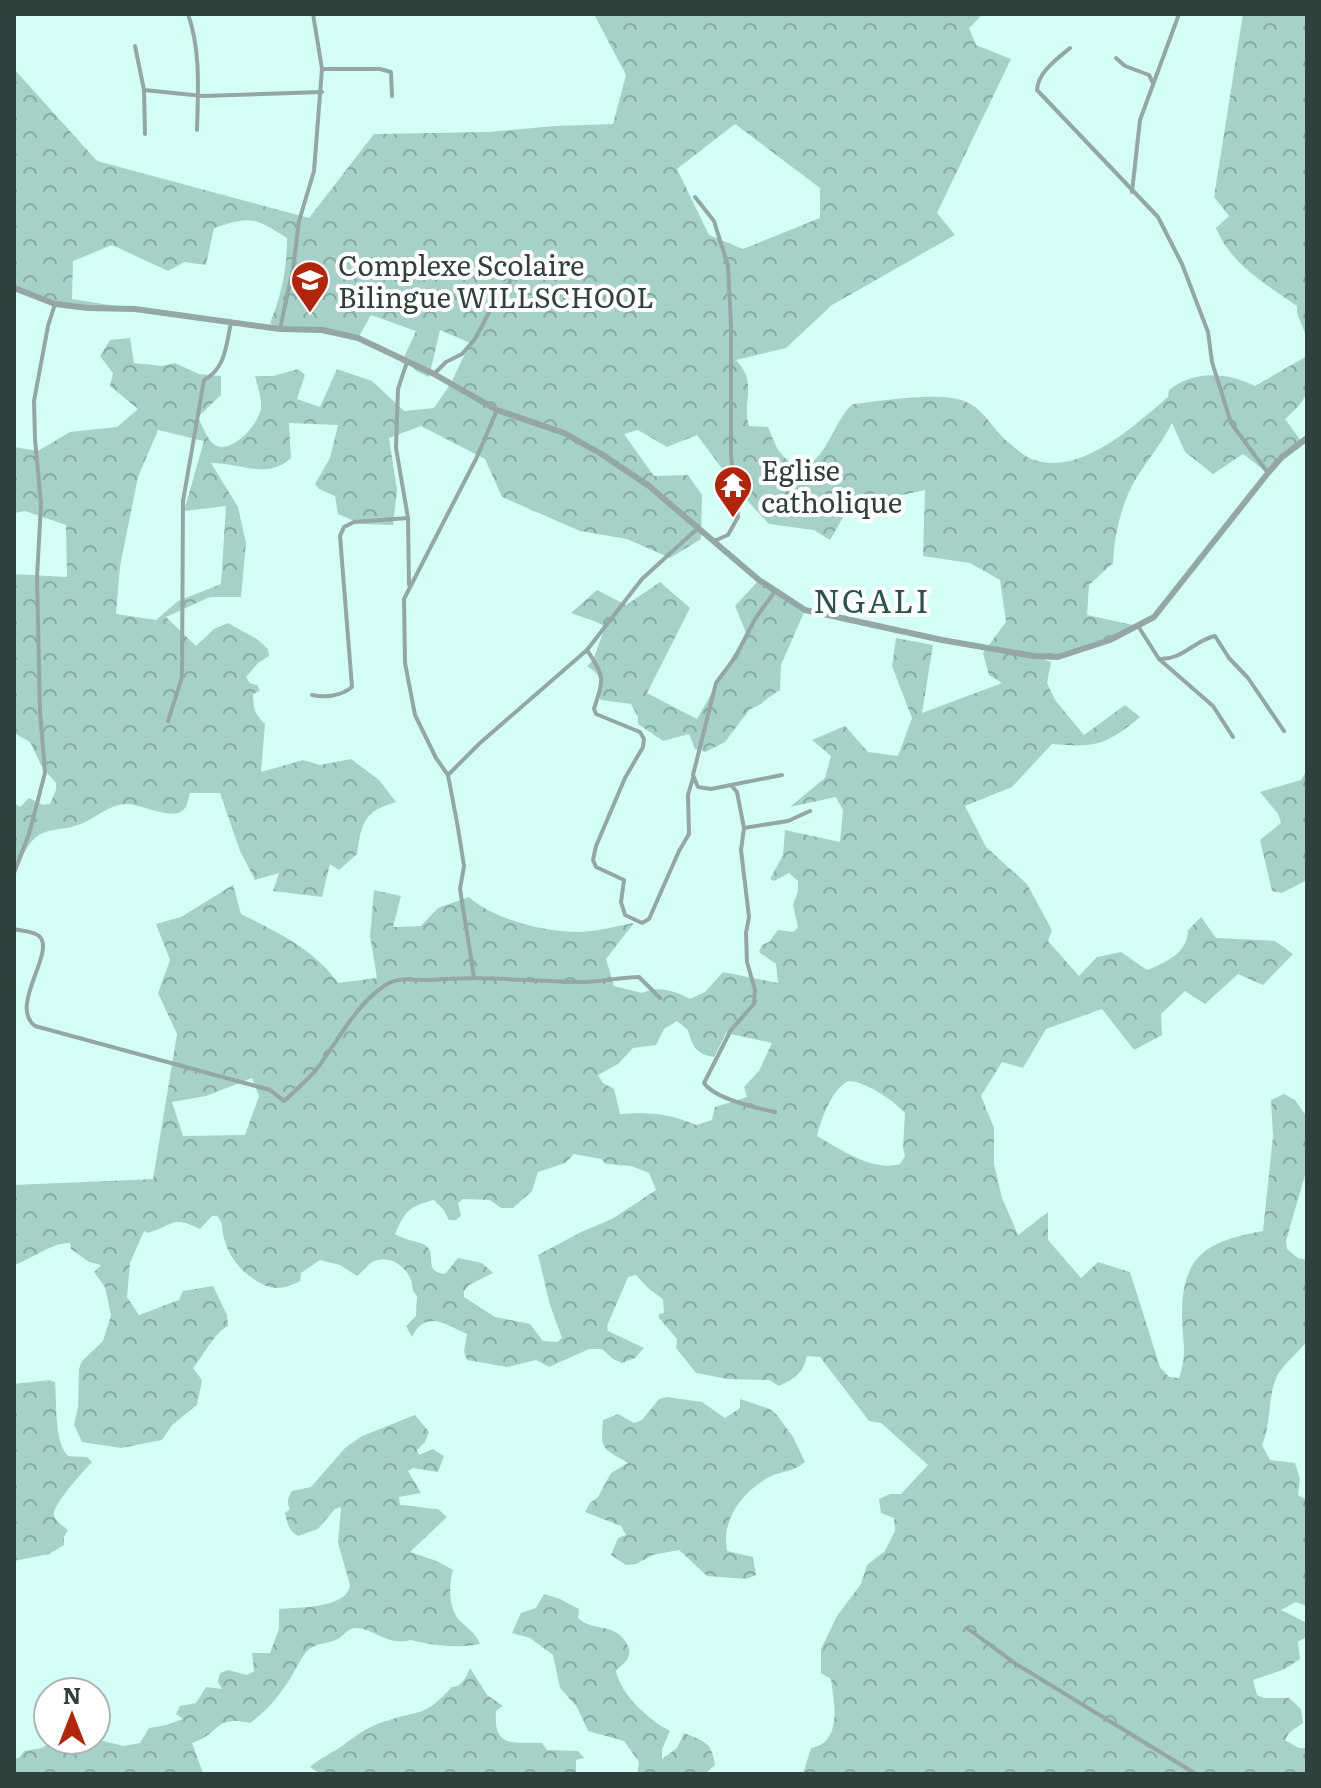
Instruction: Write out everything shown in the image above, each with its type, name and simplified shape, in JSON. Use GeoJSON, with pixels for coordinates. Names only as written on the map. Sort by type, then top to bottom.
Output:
{"type":"FeatureCollection","features":[{"type":"Feature","properties":{"kind":"street"},"geometry":{"type":"LineString","coordinates":[[188,14],[196,54],[197,130]]}},
{"type":"Feature","properties":{"kind":"street"},"geometry":{"type":"LineString","coordinates":[[280,329],[293,269],[299,221],[314,171],[322,69],[313,14]]}},
{"type":"Feature","properties":{"kind":"street"},"geometry":{"type":"LineString","coordinates":[[1132,192],[1140,120],[1179,14]]}},
{"type":"Feature","properties":{"kind":"street"},"geometry":{"type":"LineString","coordinates":[[135,46],[144,90],[145,134]]}},
{"type":"Feature","properties":{"kind":"street"},"geometry":{"type":"LineString","coordinates":[[1070,48],[1049,66],[1038,82],[1037,90],[1158,217],[1182,264],[1208,332],[1212,362],[1231,423],[1268,473]]}},
{"type":"Feature","properties":{"kind":"street"},"geometry":{"type":"LineString","coordinates":[[1116,58],[1125,66],[1149,75],[1153,83]]}},
{"type":"Feature","properties":{"kind":"street"},"geometry":{"type":"LineString","coordinates":[[322,69],[380,69],[391,72],[392,96]]}},
{"type":"Feature","properties":{"kind":"street"},"geometry":{"type":"LineString","coordinates":[[144,90],[198,95],[322,92]]}},
{"type":"Feature","properties":{"kind":"street"},"geometry":{"type":"LineString","coordinates":[[695,197],[714,221],[728,266],[731,325],[730,441],[738,517],[728,535],[712,542]]}},
{"type":"Feature","properties":{"kind":"street"},"geometry":{"type":"LineString","coordinates":[[434,374],[446,362],[462,354],[475,339],[495,301],[525,262],[547,267]]}},
{"type":"Feature","properties":{"kind":"street"},"geometry":{"type":"LineString","coordinates":[[14,288],[55,304],[135,309],[280,329],[322,330],[358,338],[434,374],[497,410],[564,433],[603,455],[649,486],[712,542],[805,610],[942,640],[1034,656],[1058,657],[1110,640],[1154,617],[1268,473],[1282,457],[1307,438]]}},
{"type":"Feature","properties":{"kind":"street"},"geometry":{"type":"LineString","coordinates":[[14,873],[29,834],[45,773],[40,712],[37,577],[41,505],[34,401],[55,304]]}},
{"type":"Feature","properties":{"kind":"street"},"geometry":{"type":"LineString","coordinates":[[168,721],[182,677],[183,501],[190,455],[204,380],[214,374],[224,359],[231,323]]}},
{"type":"Feature","properties":{"kind":"street"},"geometry":{"type":"LineString","coordinates":[[407,362],[398,389],[396,448],[408,518],[409,587]]}},
{"type":"Feature","properties":{"kind":"street"},"geometry":{"type":"LineString","coordinates":[[474,978],[460,889],[464,866],[448,775],[415,715],[405,663],[404,599],[476,459],[497,410]]}},
{"type":"Feature","properties":{"kind":"street"},"geometry":{"type":"LineString","coordinates":[[312,695],[333,695],[352,687],[340,536],[344,527],[354,522],[408,518]]}},
{"type":"Feature","properties":{"kind":"street"},"geometry":{"type":"LineString","coordinates":[[448,775],[491,733],[587,650],[642,579],[698,528]]}},
{"type":"Feature","properties":{"kind":"street"},"geometry":{"type":"LineString","coordinates":[[587,650],[600,669],[603,681],[594,709],[596,714],[640,732],[644,739],[596,846],[593,860],[596,867],[624,880],[621,902],[625,915],[642,923],[649,919],[689,834],[688,795],[716,683],[775,591]]}},
{"type":"Feature","properties":{"kind":"street"},"geometry":{"type":"LineString","coordinates":[[1138,626],[1159,659],[1213,706],[1233,737]]}},
{"type":"Feature","properties":{"kind":"street"},"geometry":{"type":"LineString","coordinates":[[1159,659],[1172,660],[1206,638],[1215,636],[1284,731]]}},
{"type":"Feature","properties":{"kind":"street"},"geometry":{"type":"LineString","coordinates":[[693,775],[698,787],[711,789],[782,775]]}},
{"type":"Feature","properties":{"kind":"street"},"geometry":{"type":"LineString","coordinates":[[731,785],[737,792],[744,828],[741,850],[749,917],[747,962],[755,990],[754,1004],[731,1030],[704,1083],[708,1089],[746,1105],[775,1112]]}},
{"type":"Feature","properties":{"kind":"street"},"geometry":{"type":"LineString","coordinates":[[744,828],[788,821],[810,811]]}},
{"type":"Feature","properties":{"kind":"street"},"geometry":{"type":"LineString","coordinates":[[14,929],[37,934],[44,949],[32,983],[26,1014],[35,1026],[270,1090],[284,1101],[317,1070],[353,1015],[382,987],[398,978],[429,980],[453,976],[585,982],[639,977],[660,998]]}},
{"type":"Feature","properties":{"kind":"street"},"geometry":{"type":"LineString","coordinates":[[967,1628],[1016,1664],[1196,1774]]}},
{"type":"Feature","properties":{"kind":"green space"},"geometry":{"type":"Polygon","coordinates":[[[594,14],[983,14],[969,28],[976,45],[1011,59],[937,213],[955,235],[832,305],[786,348],[736,360],[747,377],[749,426],[768,427],[778,450],[798,465],[807,465],[815,460],[846,410],[853,404],[925,397],[953,398],[971,405],[1030,459],[1052,463],[1070,461],[1106,445],[1168,397],[1169,390],[1189,379],[1222,376],[1255,386],[1307,356],[1304,398],[1285,419],[1301,441],[1268,473],[1243,454],[1213,474],[1185,452],[1172,423],[1127,496],[1117,530],[1113,563],[1089,585],[1087,615],[1138,626],[1058,657],[1039,658],[1051,662],[1047,683],[1055,700],[1084,735],[1125,705],[1140,717],[1118,734],[1100,742],[1090,745],[1052,744],[1012,787],[965,806],[986,847],[1027,884],[1052,930],[1048,941],[1079,976],[1097,957],[1121,952],[1147,970],[1161,964],[1180,951],[1188,930],[1201,917],[1216,938],[1275,941],[1293,954],[1263,985],[1238,974],[1205,1004],[1185,991],[1161,1014],[1162,1035],[1134,1050],[1102,1009],[1046,1029],[1023,1068],[1002,1062],[981,1096],[994,1128],[994,1164],[1002,1198],[1018,1235],[1048,1212],[1048,1240],[1081,1278],[1098,1262],[1130,1272],[1160,1367],[1169,1377],[1179,1378],[1184,1353],[1183,1294],[1193,1264],[1214,1246],[1263,1231],[1273,1136],[1271,1100],[1284,1094],[1295,1100],[1307,1117],[1307,1168],[1286,1241],[1287,1249],[1298,1258],[1307,1260],[1307,1342],[1277,1376],[1262,1445],[1270,1460],[1295,1463],[1300,1479],[1298,1495],[1307,1500],[1307,1606],[1296,1602],[1281,1610],[1307,1623],[1307,1636],[1298,1642],[1300,1659],[1285,1669],[1253,1680],[1257,1695],[1289,1698],[1301,1709],[1303,1723],[1285,1740],[1299,1748],[1307,1748],[1307,1774],[803,1774],[811,1748],[828,1738],[834,1720],[831,1679],[821,1673],[821,1649],[837,1616],[861,1584],[867,1565],[885,1551],[895,1531],[894,1518],[881,1513],[879,1499],[890,1494],[901,1494],[928,1465],[881,1423],[869,1421],[820,1357],[807,1356],[798,1375],[779,1386],[769,1380],[728,1379],[696,1373],[676,1348],[677,1339],[659,1318],[659,1314],[664,1313],[663,1299],[636,1275],[628,1277],[607,1326],[608,1331],[644,1348],[635,1358],[622,1363],[602,1349],[589,1349],[549,1367],[536,1360],[507,1367],[467,1360],[464,1352],[467,1334],[444,1324],[424,1323],[412,1337],[406,1326],[416,1316],[417,1296],[407,1273],[394,1262],[383,1259],[370,1263],[357,1276],[340,1265],[320,1260],[301,1273],[300,1281],[277,1288],[255,1280],[237,1264],[228,1250],[217,1216],[212,1216],[200,1229],[173,1223],[148,1233],[144,1231],[130,1263],[127,1297],[139,1315],[179,1300],[183,1291],[213,1286],[227,1315],[228,1326],[214,1339],[193,1368],[202,1380],[197,1405],[172,1425],[162,1440],[121,1448],[82,1442],[74,1425],[79,1369],[82,1361],[103,1341],[111,1315],[105,1287],[94,1272],[101,1265],[89,1262],[71,1249],[70,1243],[63,1243],[14,1265],[14,1185],[153,1179],[177,1034],[158,993],[170,960],[156,924],[181,917],[233,885],[241,914],[306,951],[338,983],[377,978],[370,936],[374,890],[401,896],[393,927],[421,926],[438,908],[469,897],[505,918],[550,930],[584,932],[634,923],[606,959],[614,986],[642,993],[655,989],[667,990],[690,999],[705,992],[723,972],[778,983],[776,964],[759,952],[778,930],[793,932],[798,928],[793,905],[798,881],[789,873],[774,881],[770,879],[783,855],[785,830],[840,842],[843,810],[836,797],[790,807],[825,778],[831,756],[812,740],[845,726],[868,752],[898,756],[912,718],[892,666],[896,638],[933,645],[922,713],[1002,683],[989,675],[983,653],[1006,622],[1000,580],[970,563],[923,556],[925,490],[849,507],[830,540],[814,530],[769,524],[741,494],[697,435],[667,447],[638,430],[624,434],[654,476],[688,475],[702,495],[701,539],[670,558],[627,539],[580,531],[502,497],[485,459],[421,426],[389,438],[397,490],[393,525],[361,524],[338,514],[335,496],[315,484],[330,458],[338,425],[289,423],[291,458],[282,465],[253,469],[211,463],[238,507],[246,543],[241,597],[210,597],[166,617],[196,646],[214,629],[228,623],[268,649],[269,656],[246,677],[260,691],[253,694],[253,704],[265,724],[261,772],[303,760],[320,765],[351,759],[379,780],[396,802],[370,814],[363,826],[357,854],[339,870],[330,864],[322,897],[273,891],[279,873],[255,880],[240,851],[220,793],[190,793],[185,808],[178,813],[129,804],[115,806],[78,825],[40,834],[14,865],[14,803],[20,807],[29,798],[43,805],[50,804],[56,783],[42,767],[30,742],[14,733],[14,574],[67,577],[66,525],[25,511],[14,513],[14,447],[38,451],[70,432],[117,427],[138,409],[110,386],[113,373],[100,356],[110,340],[130,338],[134,363],[162,366],[175,363],[199,374],[221,376],[221,395],[198,417],[210,440],[222,447],[244,436],[259,415],[261,400],[255,376],[273,376],[298,369],[305,375],[297,399],[320,407],[337,369],[372,381],[404,411],[434,408],[451,383],[470,343],[440,330],[429,377],[407,362],[401,364],[416,331],[371,315],[358,338],[322,330],[276,328],[270,323],[283,281],[287,238],[259,222],[245,220],[214,228],[206,265],[184,262],[168,271],[112,245],[73,261],[72,299],[135,309],[55,304],[14,288],[14,69],[97,161],[309,218],[374,134],[489,132],[613,124],[626,75],[594,14]],[[735,124],[677,169],[709,235],[743,249],[820,218],[820,188],[735,124]],[[158,430],[138,477],[120,566],[116,614],[156,620],[178,601],[221,584],[226,506],[184,511],[204,441],[158,430]],[[677,1021],[664,1029],[656,1045],[633,1048],[618,1064],[598,1075],[603,1083],[614,1089],[620,1114],[658,1114],[696,1125],[712,1120],[715,1107],[747,1097],[744,1087],[759,1071],[772,1043],[726,1033],[714,1057],[708,1056],[696,1048],[688,1030],[677,1021]],[[252,1078],[206,1096],[172,1102],[183,1136],[245,1135],[259,1096],[252,1078]],[[848,1081],[842,1085],[832,1098],[817,1136],[867,1162],[889,1166],[900,1164],[905,1156],[905,1113],[886,1097],[855,1082],[848,1081]],[[574,1154],[565,1163],[538,1172],[532,1191],[513,1208],[501,1208],[490,1200],[463,1199],[458,1203],[461,1216],[449,1220],[434,1200],[409,1211],[395,1234],[429,1248],[432,1266],[438,1273],[445,1274],[458,1258],[482,1263],[493,1273],[469,1285],[464,1297],[495,1317],[530,1324],[543,1341],[557,1342],[562,1338],[538,1255],[612,1219],[656,1190],[649,1173],[574,1154]]]}},
{"type":"Feature","properties":{"kind":"green space"},"geometry":{"type":"Polygon","coordinates":[[[1243,14],[1307,14],[1307,338],[1297,306],[1240,263],[1216,228],[1229,216],[1214,197],[1243,14]]]}},
{"type":"Feature","properties":{"kind":"green space"},"geometry":{"type":"Polygon","coordinates":[[[759,580],[805,610],[781,665],[780,690],[750,709],[725,742],[705,752],[695,749],[689,734],[663,741],[638,724],[631,704],[601,700],[598,694],[599,677],[587,666],[593,660],[605,627],[571,613],[597,590],[626,605],[660,582],[690,608],[647,693],[697,719],[746,633],[735,606],[759,580]]]}},
{"type":"Feature","properties":{"kind":"green space"},"geometry":{"type":"Polygon","coordinates":[[[1307,770],[1307,880],[1282,893],[1272,891],[1260,840],[1281,823],[1278,814],[1260,792],[1301,780],[1307,770]]]}},
{"type":"Feature","properties":{"kind":"green space"},"geometry":{"type":"Polygon","coordinates":[[[55,1382],[58,1432],[64,1450],[68,1456],[87,1457],[92,1462],[68,1489],[54,1512],[56,1520],[68,1530],[64,1545],[49,1554],[14,1561],[14,1384],[55,1382]]]}},
{"type":"Feature","properties":{"kind":"green space"},"geometry":{"type":"Polygon","coordinates":[[[667,1397],[702,1402],[725,1418],[740,1408],[740,1399],[770,1409],[793,1437],[805,1462],[769,1477],[750,1491],[736,1508],[727,1528],[727,1551],[753,1557],[756,1575],[746,1579],[707,1576],[679,1550],[626,1565],[611,1555],[618,1538],[626,1535],[621,1526],[585,1512],[598,1497],[611,1473],[628,1463],[605,1448],[603,1420],[618,1414],[634,1423],[642,1420],[659,1399],[667,1397]]]}},
{"type":"Feature","properties":{"kind":"green space"},"geometry":{"type":"Polygon","coordinates":[[[415,1415],[429,1432],[417,1450],[419,1455],[433,1449],[444,1456],[438,1472],[413,1468],[408,1471],[421,1493],[399,1497],[400,1505],[438,1509],[447,1517],[410,1552],[453,1570],[450,1589],[455,1615],[480,1644],[453,1646],[394,1641],[357,1628],[336,1640],[314,1646],[307,1651],[278,1696],[250,1723],[223,1723],[192,1743],[206,1774],[14,1774],[14,1759],[24,1751],[32,1750],[32,1756],[112,1756],[112,1743],[123,1746],[140,1743],[149,1728],[183,1719],[176,1714],[180,1706],[196,1703],[206,1687],[222,1689],[218,1682],[220,1673],[228,1670],[247,1675],[254,1671],[252,1653],[270,1653],[279,1629],[279,1609],[331,1603],[347,1593],[350,1585],[338,1543],[341,1507],[335,1509],[318,1529],[298,1536],[290,1529],[285,1513],[290,1509],[288,1504],[292,1491],[311,1487],[346,1447],[362,1436],[415,1415]]]}},
{"type":"Feature","properties":{"kind":"green space"},"geometry":{"type":"Polygon","coordinates":[[[544,1594],[579,1609],[578,1618],[584,1622],[622,1637],[629,1653],[616,1671],[619,1680],[637,1706],[670,1731],[662,1749],[662,1759],[677,1748],[684,1733],[706,1743],[712,1751],[715,1765],[705,1774],[637,1774],[639,1762],[624,1741],[588,1731],[577,1707],[560,1688],[553,1655],[530,1638],[512,1633],[521,1613],[536,1608],[544,1594]]]}},
{"type":"Feature","properties":{"kind":"green space"},"geometry":{"type":"Polygon","coordinates":[[[470,1668],[487,1695],[503,1706],[496,1711],[498,1732],[502,1738],[542,1743],[547,1750],[578,1751],[584,1758],[576,1760],[576,1774],[320,1774],[310,1767],[368,1728],[428,1708],[461,1683],[470,1668]]]}},
{"type":"Feature","properties":{"kind":"place","name":"Complexe Scolaire Bilingue WILLSCHOOL"},"geometry":{"type":"Point","coordinates":[310,314]}},
{"type":"Feature","properties":{"kind":"place","name":"Eglise catholique"},"geometry":{"type":"Point","coordinates":[733,519]}},
{"type":"Feature","properties":{"kind":"district","name":"NGALI"},"geometry":{"type":"Point","coordinates":[872,599]}}]}
